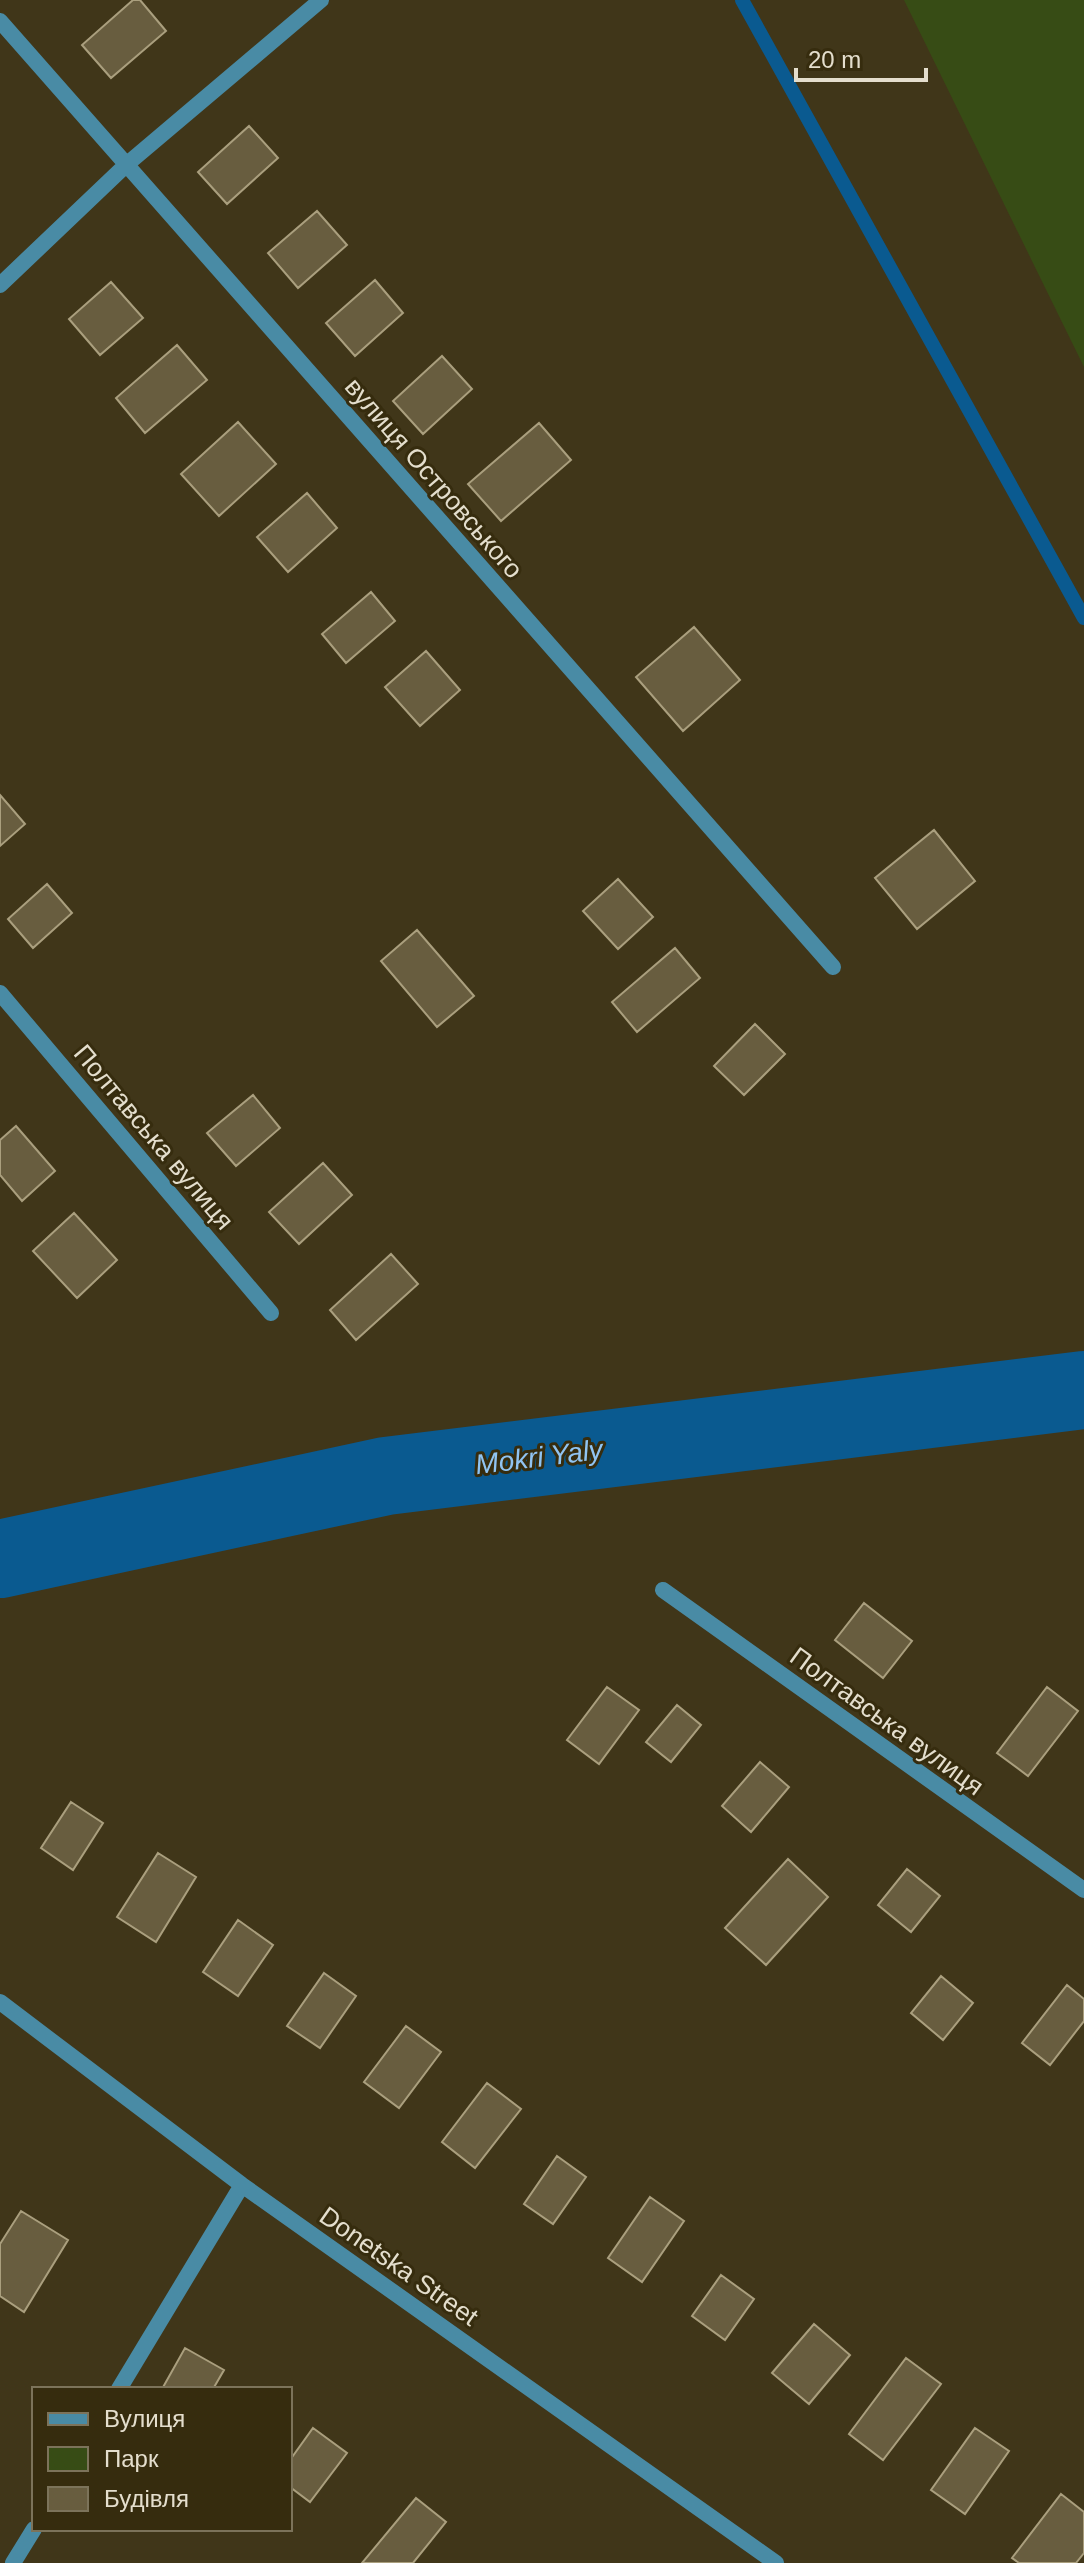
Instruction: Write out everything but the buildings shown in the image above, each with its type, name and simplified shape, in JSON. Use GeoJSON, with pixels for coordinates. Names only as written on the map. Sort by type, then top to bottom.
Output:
{"type":"FeatureCollection","features":[{"type":"Feature","properties":{"kind":"street"},"geometry":{"type":"LineString","coordinates":[[0,285],[126,165],[321,0]]}},
{"type":"Feature","properties":{"kind":"street","name":"вулиця Островського"},"geometry":{"type":"LineString","coordinates":[[0,21],[833,967]]}},
{"type":"Feature","properties":{"kind":"street","name":"Полтавська вулиця"},"geometry":{"type":"LineString","coordinates":[[0,993],[271,1313]]}},
{"type":"Feature","properties":{"kind":"street","name":"Полтавська вулиця"},"geometry":{"type":"LineString","coordinates":[[663,1590],[1084,1890]]}},
{"type":"Feature","properties":{"kind":"street","name":"Donetska Street"},"geometry":{"type":"LineString","coordinates":[[0,2002],[242,2185],[776,2563]]}},
{"type":"Feature","properties":{"kind":"street"},"geometry":{"type":"LineString","coordinates":[[120,2387],[242,2185]]}},
{"type":"Feature","properties":{"kind":"street"},"geometry":{"type":"LineString","coordinates":[[13,2563],[33,2531]]}},
{"type":"Feature","properties":{"kind":"green space"},"geometry":{"type":"Polygon","coordinates":[[[904,0],[1084,0],[1084,367],[904,0]]]}},
{"type":"Feature","properties":{"kind":"waterway"},"geometry":{"type":"LineString","coordinates":[[742,0],[1084,618]]}},
{"type":"Feature","properties":{"kind":"waterway","name":"Mokri Yaly"},"geometry":{"type":"LineString","coordinates":[[0,1559],[386,1476],[1084,1390]]}}]}
